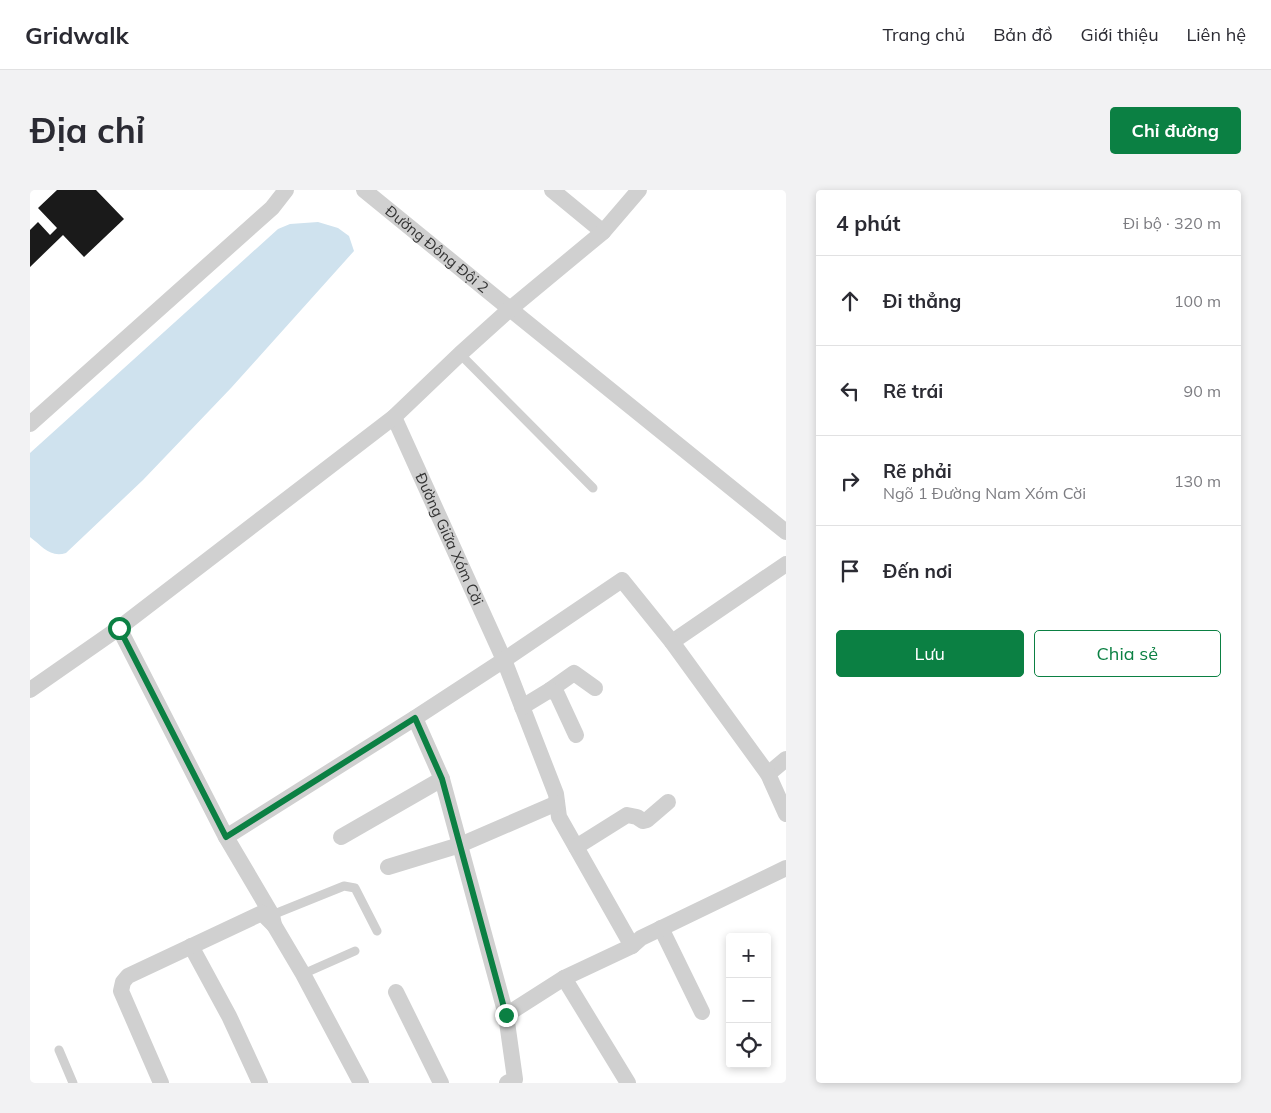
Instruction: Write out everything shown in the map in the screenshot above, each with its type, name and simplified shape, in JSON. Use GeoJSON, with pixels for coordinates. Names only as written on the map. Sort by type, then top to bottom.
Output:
{"type":"FeatureCollection","features":[{"type":"Feature","properties":{"kind":"street"},"geometry":{"type":"LineString","coordinates":[[30,424],[272,208],[286,190]]}},
{"type":"Feature","properties":{"kind":"street","name":"Đường Đông Đội 2"},"geometry":{"type":"LineString","coordinates":[[364,190],[786,532]]}},
{"type":"Feature","properties":{"kind":"street"},"geometry":{"type":"LineString","coordinates":[[552,190],[603,232]]}},
{"type":"Feature","properties":{"kind":"street"},"geometry":{"type":"LineString","coordinates":[[30,690],[119,628],[394,416],[510,309],[603,232],[638,190]]}},
{"type":"Feature","properties":{"kind":"street","name":"Đường Giữa Xóm Cời"},"geometry":{"type":"LineString","coordinates":[[394,416],[504,660],[556,794],[559,817],[632,946]]}},
{"type":"Feature","properties":{"kind":"street"},"geometry":{"type":"LineString","coordinates":[[672,642],[786,564]]}},
{"type":"Feature","properties":{"kind":"street"},"geometry":{"type":"LineString","coordinates":[[226,837],[415,718],[622,580],[672,642],[768,774],[786,814]]}},
{"type":"Feature","properties":{"kind":"street"},"geometry":{"type":"LineString","coordinates":[[119,628],[226,837],[303,974],[361,1083]]}},
{"type":"Feature","properties":{"kind":"street"},"geometry":{"type":"LineString","coordinates":[[522,707],[574,673],[595,688]]}},
{"type":"Feature","properties":{"kind":"street"},"geometry":{"type":"LineString","coordinates":[[550,690],[558,694],[576,735]]}},
{"type":"Feature","properties":{"kind":"street"},"geometry":{"type":"LineString","coordinates":[[415,718],[442,779],[506,1015],[513,1082]]}},
{"type":"Feature","properties":{"kind":"street"},"geometry":{"type":"LineString","coordinates":[[768,774],[786,759]]}},
{"type":"Feature","properties":{"kind":"street"},"geometry":{"type":"LineString","coordinates":[[341,837],[442,779]]}},
{"type":"Feature","properties":{"kind":"street"},"geometry":{"type":"LineString","coordinates":[[576,847],[627,815],[647,820],[668,802]]}},
{"type":"Feature","properties":{"kind":"street"},"geometry":{"type":"LineString","coordinates":[[388,867],[460,845],[557,803]]}},
{"type":"Feature","properties":{"kind":"street"},"geometry":{"type":"LineString","coordinates":[[506,1015],[564,978],[632,946],[641,938],[661,928],[786,868]]}},
{"type":"Feature","properties":{"kind":"street"},"geometry":{"type":"LineString","coordinates":[[161,1083],[122,990],[123,982],[128,976],[262,913],[273,920]]}},
{"type":"Feature","properties":{"kind":"street"},"geometry":{"type":"LineString","coordinates":[[661,928],[702,1012]]}},
{"type":"Feature","properties":{"kind":"street"},"geometry":{"type":"LineString","coordinates":[[191,946],[229,1016],[260,1083]]}},
{"type":"Feature","properties":{"kind":"street"},"geometry":{"type":"LineString","coordinates":[[564,978],[628,1083]]}},
{"type":"Feature","properties":{"kind":"street"},"geometry":{"type":"LineString","coordinates":[[396,992],[442,1083]]}},
{"type":"Feature","properties":{"kind":"lane"},"geometry":{"type":"LineString","coordinates":[[460,354],[593,488]]}},
{"type":"Feature","properties":{"kind":"lane"},"geometry":{"type":"LineString","coordinates":[[273,920],[344,886],[355,888],[377,931]]}},
{"type":"Feature","properties":{"kind":"lane"},"geometry":{"type":"LineString","coordinates":[[303,974],[355,950]]}},
{"type":"Feature","properties":{"kind":"lane"},"geometry":{"type":"LineString","coordinates":[[59,1050],[73,1083]]}},
{"type":"Feature","properties":{"kind":"water"},"geometry":{"type":"Polygon","coordinates":[[[318,222],[338,228],[349,236],[354,251],[231,388],[143,480],[66,553],[51,553],[30,537],[30,453],[278,229],[290,224],[318,222]]]}},
{"type":"Feature","properties":{"kind":"building"},"geometry":{"type":"Polygon","coordinates":[[[57,190],[96,190],[124,219],[84,257],[63,235],[30,267],[30,230],[38,222],[50,235],[57,228],[38,208],[57,190]]]}},
{"type":"Feature","properties":{"kind":"route"},"geometry":{"type":"LineString","coordinates":[[119,628],[226,837],[415,718],[442,779],[506,1015]]}}]}
